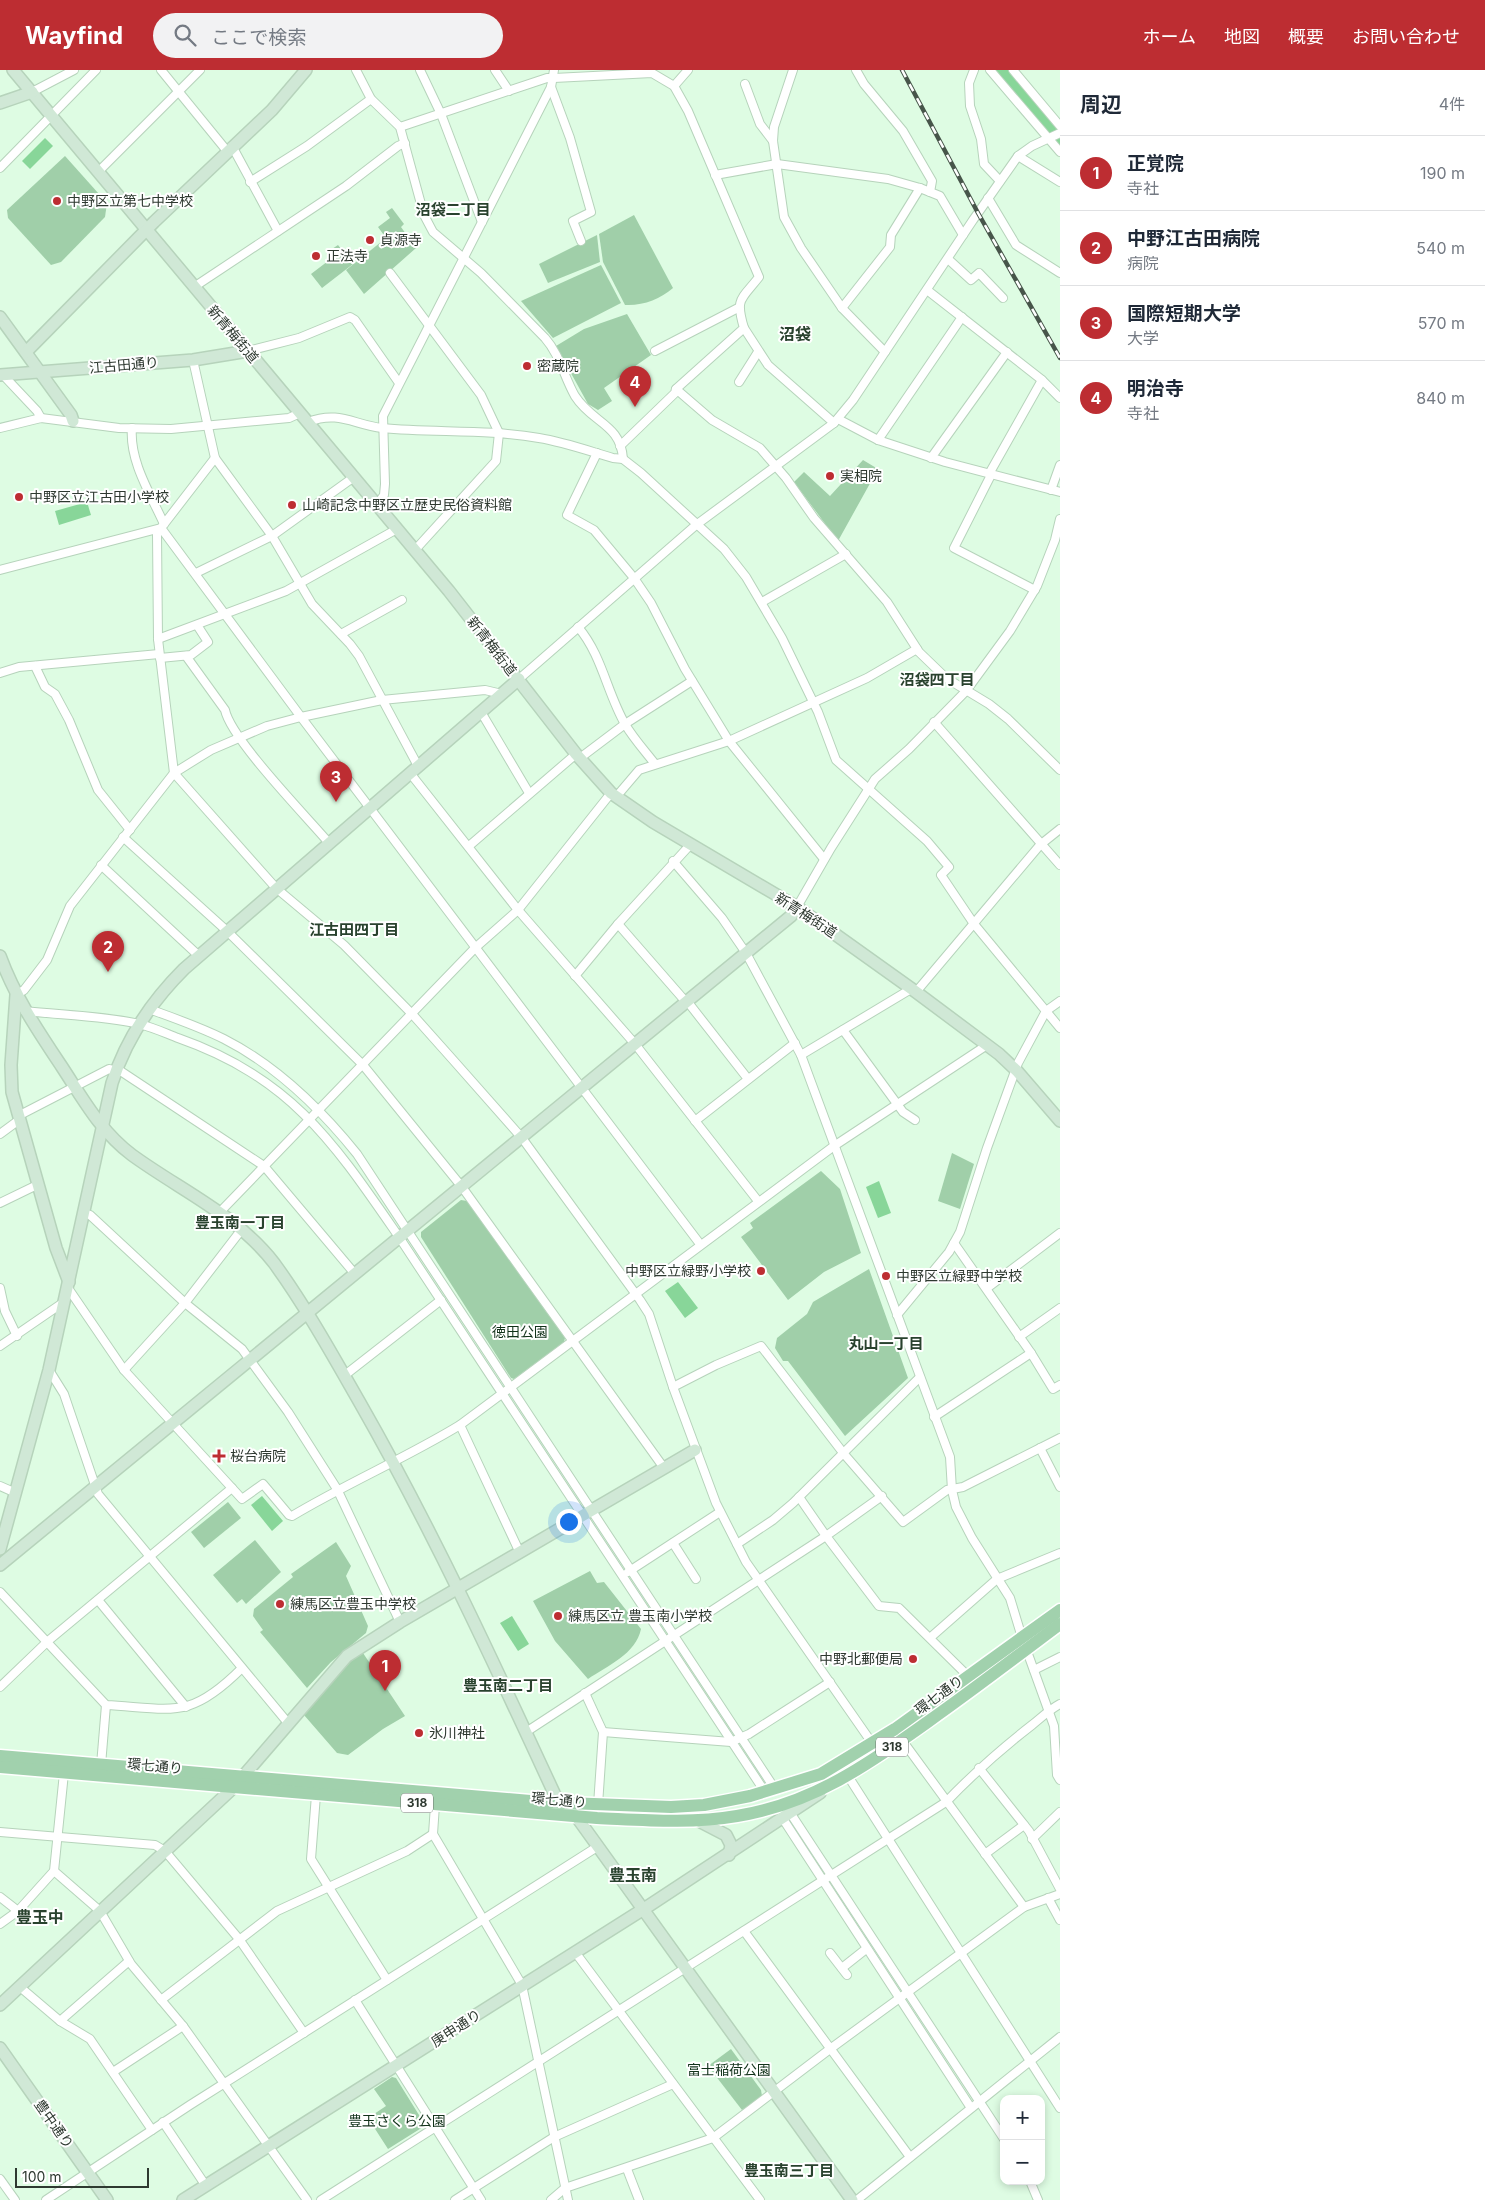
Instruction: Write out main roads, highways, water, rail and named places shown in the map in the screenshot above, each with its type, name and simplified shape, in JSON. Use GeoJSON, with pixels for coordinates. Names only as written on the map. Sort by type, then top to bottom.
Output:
{"type":"FeatureCollection","features":[{"type":"Feature","properties":{"kind":"main road"},"geometry":{"type":"LineString","coordinates":[[972,1674],[1020,1631],[1060,1601]]}},
{"type":"Feature","properties":{"kind":"main road","name":"環七通り"},"geometry":{"type":"LineString","coordinates":[[0,1756],[560,1803],[671,1807],[732,1800],[770,1791],[821,1774],[872,1743],[1060,1610]]}},
{"type":"Feature","properties":{"kind":"main road","name":"環七通り"},"geometry":{"type":"LineString","coordinates":[[0,1767],[576,1816],[699,1821],[752,1813],[829,1787],[952,1705],[1060,1624]]}},
{"type":"Feature","properties":{"kind":"main road"},"geometry":{"type":"LineString","coordinates":[[952,1705],[971,1695],[1060,1632]]}},
{"type":"Feature","properties":{"kind":"railway"},"geometry":{"type":"LineString","coordinates":[[902,70],[978,213],[1060,358]]}},
{"type":"Feature","properties":{"kind":"place","name":"中野区立第七中学校"},"geometry":{"type":"Point","coordinates":[57,201]}},
{"type":"Feature","properties":{"kind":"place","name":"貞源寺"},"geometry":{"type":"Point","coordinates":[370,240]}},
{"type":"Feature","properties":{"kind":"place","name":"正法寺"},"geometry":{"type":"Point","coordinates":[316,256]}},
{"type":"Feature","properties":{"kind":"place","name":"密蔵院"},"geometry":{"type":"Point","coordinates":[527,366]}},
{"type":"Feature","properties":{"kind":"place","name":"明治寺"},"geometry":{"type":"Point","coordinates":[635,407]}},
{"type":"Feature","properties":{"kind":"place","name":"実相院"},"geometry":{"type":"Point","coordinates":[830,476]}},
{"type":"Feature","properties":{"kind":"place","name":"中野区立江古田小学校"},"geometry":{"type":"Point","coordinates":[19,497]}},
{"type":"Feature","properties":{"kind":"place","name":"山崎記念中野区立歴史民俗資料館"},"geometry":{"type":"Point","coordinates":[292,505]}},
{"type":"Feature","properties":{"kind":"place","name":"国際短期大学"},"geometry":{"type":"Point","coordinates":[336,802]}},
{"type":"Feature","properties":{"kind":"place","name":"中野江古田病院"},"geometry":{"type":"Point","coordinates":[108,972]}},
{"type":"Feature","properties":{"kind":"place","name":"中野区立緑野小学校"},"geometry":{"type":"Point","coordinates":[761,1271]}},
{"type":"Feature","properties":{"kind":"place","name":"中野区立緑野中学校"},"geometry":{"type":"Point","coordinates":[886,1276]}},
{"type":"Feature","properties":{"kind":"place","name":"桜台病院"},"geometry":{"type":"Point","coordinates":[219,1456]}},
{"type":"Feature","properties":{"kind":"place","name":"練馬区立豊玉中学校"},"geometry":{"type":"Point","coordinates":[280,1604]}},
{"type":"Feature","properties":{"kind":"place","name":"練馬区立 豊玉南小学校"},"geometry":{"type":"Point","coordinates":[558,1616]}},
{"type":"Feature","properties":{"kind":"place","name":"中野北郵便局"},"geometry":{"type":"Point","coordinates":[913,1659]}},
{"type":"Feature","properties":{"kind":"place","name":"正覚院"},"geometry":{"type":"Point","coordinates":[385,1691]}},
{"type":"Feature","properties":{"kind":"place","name":"氷川神社"},"geometry":{"type":"Point","coordinates":[419,1733]}},
{"type":"Feature","properties":{"kind":"district","name":"沼袋二丁目"},"geometry":{"type":"Point","coordinates":[453,210]}},
{"type":"Feature","properties":{"kind":"district","name":"沼袋"},"geometry":{"type":"Point","coordinates":[795,334]}},
{"type":"Feature","properties":{"kind":"district","name":"沼袋四丁目"},"geometry":{"type":"Point","coordinates":[937,680]}},
{"type":"Feature","properties":{"kind":"district","name":"江古田四丁目"},"geometry":{"type":"Point","coordinates":[354,930]}},
{"type":"Feature","properties":{"kind":"district","name":"豊玉南一丁目"},"geometry":{"type":"Point","coordinates":[240,1223]}},
{"type":"Feature","properties":{"kind":"district","name":"丸山一丁目"},"geometry":{"type":"Point","coordinates":[886,1344]}},
{"type":"Feature","properties":{"kind":"district","name":"豊玉南二丁目"},"geometry":{"type":"Point","coordinates":[508,1686]}},
{"type":"Feature","properties":{"kind":"district","name":"豊玉南"},"geometry":{"type":"Point","coordinates":[633,1875]}},
{"type":"Feature","properties":{"kind":"district","name":"豊玉中"},"geometry":{"type":"Point","coordinates":[40,1917]}},
{"type":"Feature","properties":{"kind":"district","name":"豊玉南三丁目"},"geometry":{"type":"Point","coordinates":[789,2171]}},
{"type":"Feature","properties":{"kind":"park label","name":"徳田公園"},"geometry":{"type":"Point","coordinates":[520,1332]}},
{"type":"Feature","properties":{"kind":"park label","name":"富士稲荷公園"},"geometry":{"type":"Point","coordinates":[729,2070]}},
{"type":"Feature","properties":{"kind":"park label","name":"豊玉さくら公園"},"geometry":{"type":"Point","coordinates":[397,2121]}}]}
